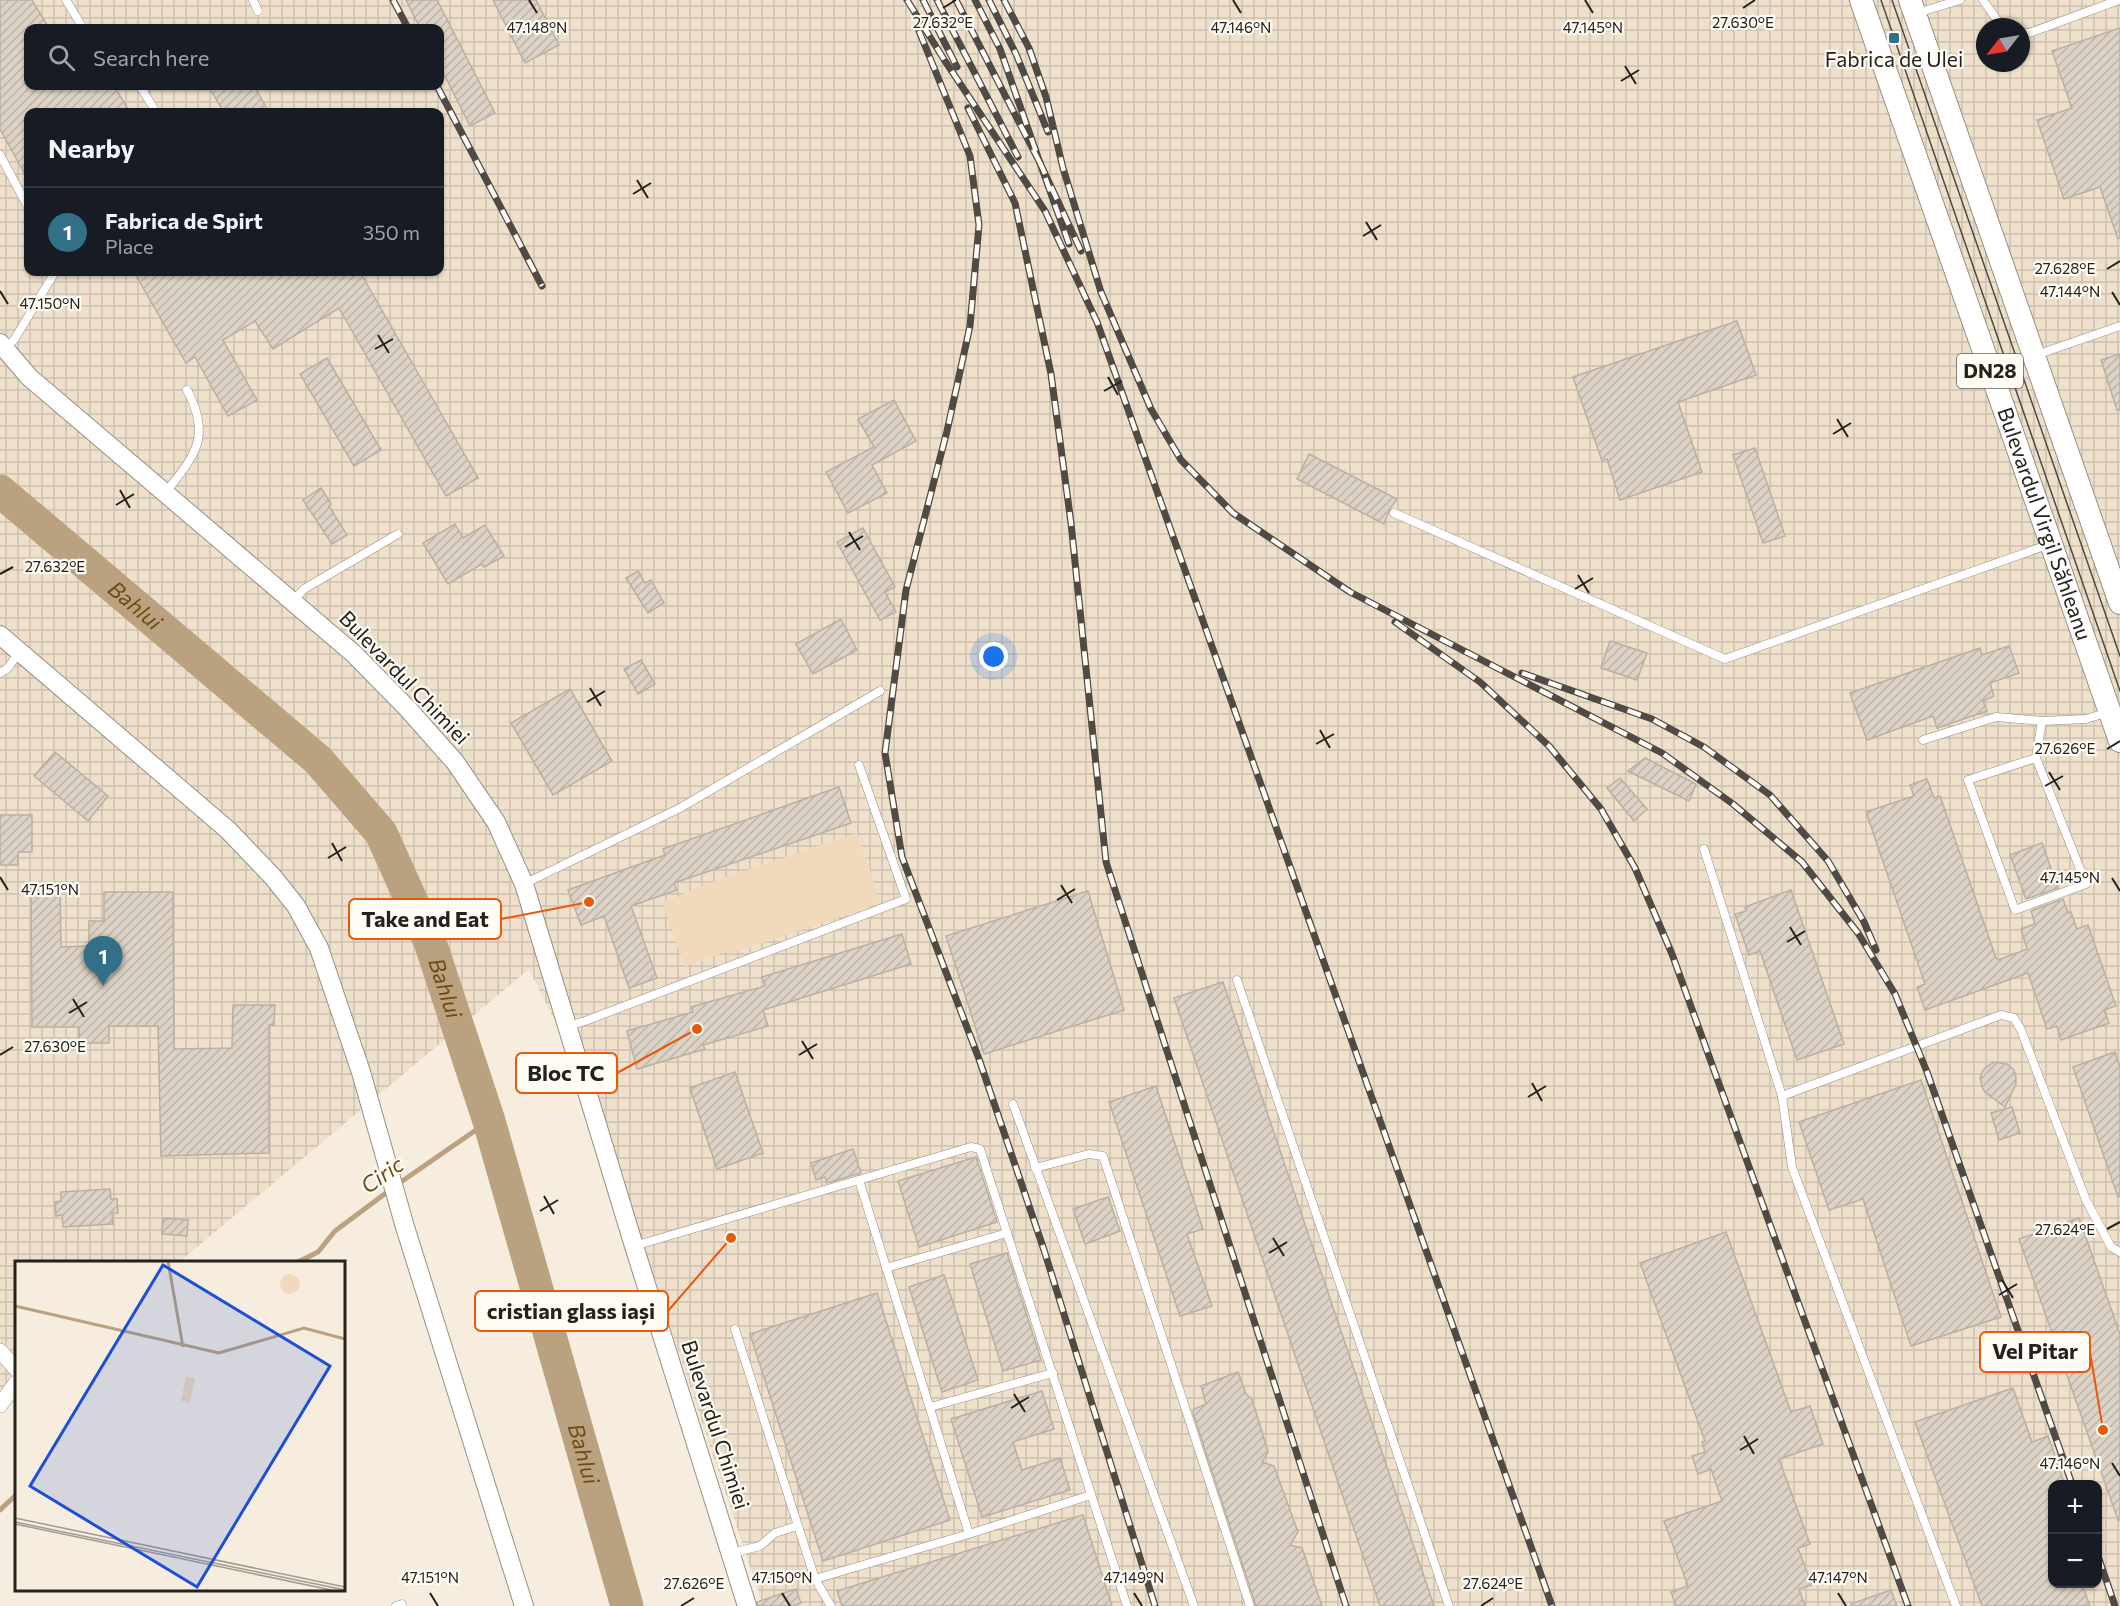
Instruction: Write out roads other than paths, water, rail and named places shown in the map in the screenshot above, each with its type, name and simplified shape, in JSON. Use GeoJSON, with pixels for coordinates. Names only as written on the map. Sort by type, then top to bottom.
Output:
{"type":"FeatureCollection","features":[{"type":"Feature","properties":{"kind":"main road","name":"Bulevardul Virgil Săhleanu"},"geometry":{"type":"LineString","coordinates":[[1861,0],[2050,544],[2115,710],[2120,741]]}},
{"type":"Feature","properties":{"kind":"main road","name":"DN28"},"geometry":{"type":"LineString","coordinates":[[1913,7],[2120,603]]}},
{"type":"Feature","properties":{"kind":"street","name":"Bulevardul Chimiei"},"geometry":{"type":"LineString","coordinates":[[2,346],[29,377],[354,654],[408,709],[455,762],[496,822],[524,884],[747,1606]]}},
{"type":"Feature","properties":{"kind":"street"},"geometry":{"type":"LineString","coordinates":[[0,635],[228,830],[273,877],[296,906],[319,948],[361,1072],[405,1227],[524,1606]]}},
{"type":"Feature","properties":{"kind":"street"},"geometry":{"type":"LineString","coordinates":[[0,1351],[15,1369]]}},
{"type":"Feature","properties":{"kind":"street"},"geometry":{"type":"LineString","coordinates":[[0,1405],[15,1384]]}},
{"type":"Feature","properties":{"kind":"lane"},"geometry":{"type":"LineString","coordinates":[[66,0],[81,24]]}},
{"type":"Feature","properties":{"kind":"lane"},"geometry":{"type":"LineString","coordinates":[[253,0],[258,11]]}},
{"type":"Feature","properties":{"kind":"lane"},"geometry":{"type":"LineString","coordinates":[[1913,7],[1960,0]]}},
{"type":"Feature","properties":{"kind":"lane"},"geometry":{"type":"LineString","coordinates":[[1983,0],[1996,18]]}},
{"type":"Feature","properties":{"kind":"lane"},"geometry":{"type":"LineString","coordinates":[[2030,33],[2119,0]]}},
{"type":"Feature","properties":{"kind":"lane"},"geometry":{"type":"LineString","coordinates":[[142,90],[154,108]]}},
{"type":"Feature","properties":{"kind":"lane"},"geometry":{"type":"LineString","coordinates":[[0,155],[24,200]]}},
{"type":"Feature","properties":{"kind":"lane"},"geometry":{"type":"LineString","coordinates":[[2,346],[14,340],[52,276]]}},
{"type":"Feature","properties":{"kind":"lane"},"geometry":{"type":"LineString","coordinates":[[2034,356],[2120,326]]}},
{"type":"Feature","properties":{"kind":"lane"},"geometry":{"type":"LineString","coordinates":[[165,494],[189,463],[199,440],[197,413],[188,390]]}},
{"type":"Feature","properties":{"kind":"lane"},"geometry":{"type":"LineString","coordinates":[[1394,513],[1725,659],[2050,544]]}},
{"type":"Feature","properties":{"kind":"lane"},"geometry":{"type":"LineString","coordinates":[[293,601],[304,589],[398,534]]}},
{"type":"Feature","properties":{"kind":"lane"},"geometry":{"type":"LineString","coordinates":[[0,673],[8,668],[20,652]]}},
{"type":"Feature","properties":{"kind":"lane"},"geometry":{"type":"LineString","coordinates":[[524,884],[680,808],[880,691]]}},
{"type":"Feature","properties":{"kind":"lane"},"geometry":{"type":"LineString","coordinates":[[1923,740],[1996,717],[2042,721],[2086,719],[2115,710]]}},
{"type":"Feature","properties":{"kind":"lane"},"geometry":{"type":"LineString","coordinates":[[2036,758],[1968,780],[2015,910],[2086,884],[2036,758],[2042,721]]}},
{"type":"Feature","properties":{"kind":"lane"},"geometry":{"type":"LineString","coordinates":[[567,1026],[906,899],[859,765]]}},
{"type":"Feature","properties":{"kind":"lane"},"geometry":{"type":"LineString","coordinates":[[1704,849],[1782,1096],[1792,1167],[1956,1606]]}},
{"type":"Feature","properties":{"kind":"lane"},"geometry":{"type":"LineString","coordinates":[[1238,980],[1449,1606]]}},
{"type":"Feature","properties":{"kind":"lane"},"geometry":{"type":"LineString","coordinates":[[1782,1096],[2001,1015],[2014,1018],[2021,1030],[2086,1200],[2111,1247],[2120,1252]]}},
{"type":"Feature","properties":{"kind":"lane"},"geometry":{"type":"LineString","coordinates":[[1013,1104],[1194,1606]]}},
{"type":"Feature","properties":{"kind":"lane"},"geometry":{"type":"LineString","coordinates":[[634,1246],[976,1147],[983,1152],[1127,1606]]}},
{"type":"Feature","properties":{"kind":"lane"},"geometry":{"type":"LineString","coordinates":[[1035,1168],[1089,1154],[1103,1156],[1250,1606]]}},
{"type":"Feature","properties":{"kind":"lane"},"geometry":{"type":"LineString","coordinates":[[859,1180],[969,1534]]}},
{"type":"Feature","properties":{"kind":"lane"},"geometry":{"type":"LineString","coordinates":[[886,1268],[1007,1233]]}},
{"type":"Feature","properties":{"kind":"lane"},"geometry":{"type":"LineString","coordinates":[[735,1329],[815,1578],[831,1606]]}},
{"type":"Feature","properties":{"kind":"lane"},"geometry":{"type":"LineString","coordinates":[[930,1407],[1053,1372]]}},
{"type":"Feature","properties":{"kind":"lane"},"geometry":{"type":"LineString","coordinates":[[815,1578],[969,1534],[1091,1495]]}},
{"type":"Feature","properties":{"kind":"lane"},"geometry":{"type":"LineString","coordinates":[[732,1553],[760,1546],[775,1533],[797,1526]]}},
{"type":"Feature","properties":{"kind":"waterway","name":"Bahlui"},"geometry":{"type":"LineString","coordinates":[[0,491],[318,760],[381,833],[430,942],[489,1121],[627,1606]]}},
{"type":"Feature","properties":{"kind":"waterway","name":"Ciric"},"geometry":{"type":"LineString","coordinates":[[398,1184],[489,1121]]}},
{"type":"Feature","properties":{"kind":"waterway","name":"Ciric"},"geometry":{"type":"LineString","coordinates":[[300,1261],[318,1252],[335,1231],[390,1190]]}},
{"type":"Feature","properties":{"kind":"waterway","name":"Ciric"},"geometry":{"type":"LineString","coordinates":[[0,1510],[15,1496]]}},
{"type":"Feature","properties":{"kind":"tram line"},"geometry":{"type":"LineString","coordinates":[[1881,0],[2120,691]]}},
{"type":"Feature","properties":{"kind":"tram line"},"geometry":{"type":"LineString","coordinates":[[1892,0],[2120,656]]}},
{"type":"Feature","properties":{"kind":"railway"},"geometry":{"type":"LineString","coordinates":[[393,0],[406,24]]}},
{"type":"Feature","properties":{"kind":"railway"},"geometry":{"type":"LineString","coordinates":[[907,0],[1045,211],[1097,322],[1552,1606]]}},
{"type":"Feature","properties":{"kind":"railway"},"geometry":{"type":"LineString","coordinates":[[923,0],[957,67]]}},
{"type":"Feature","properties":{"kind":"railway"},"geometry":{"type":"LineString","coordinates":[[937,0],[1018,157]]}},
{"type":"Feature","properties":{"kind":"railway"},"geometry":{"type":"LineString","coordinates":[[956,0],[1040,163],[1000,49],[975,0]]}},
{"type":"Feature","properties":{"kind":"railway"},"geometry":{"type":"LineString","coordinates":[[989,0],[1016,54],[1048,132]]}},
{"type":"Feature","properties":{"kind":"railway"},"geometry":{"type":"LineString","coordinates":[[1004,0],[1029,48],[1046,97],[1063,168],[1101,292],[1151,409],[1181,460],[1233,513],[1350,592],[1662,753],[1733,804],[1802,862],[1858,933],[1895,994],[1927,1072],[2071,1480]]}},
{"type":"Feature","properties":{"kind":"railway"},"geometry":{"type":"LineString","coordinates":[[919,31],[970,156],[979,225],[970,326],[947,431],[906,590],[885,753],[902,857],[979,1059],[1044,1250],[1155,1606]]}},
{"type":"Feature","properties":{"kind":"railway"},"geometry":{"type":"LineString","coordinates":[[439,90],[542,286]]}},
{"type":"Feature","properties":{"kind":"railway"},"geometry":{"type":"LineString","coordinates":[[968,108],[1015,203],[1051,374],[1071,523],[1106,862],[1346,1606]]}},
{"type":"Feature","properties":{"kind":"railway"},"geometry":{"type":"LineString","coordinates":[[1069,244],[1040,163],[1081,251]]}},
{"type":"Feature","properties":{"kind":"railway"},"geometry":{"type":"LineString","coordinates":[[1395,622],[1480,682],[1549,746],[1601,809],[1635,868],[1672,954],[1908,1606]]}},
{"type":"Feature","properties":{"kind":"railway"},"geometry":{"type":"LineString","coordinates":[[1522,673],[1652,719],[1704,747],[1770,795],[1828,861],[1864,922],[1876,950]]}},
{"type":"Feature","properties":{"kind":"railway"},"geometry":{"type":"LineString","coordinates":[[2102,1568],[2115,1606]]}},
{"type":"Feature","properties":{"kind":"place","name":"Fabrica de Ulei"},"geometry":{"type":"Point","coordinates":[1894,38]}},
{"type":"Feature","properties":{"kind":"place","name":"Take and Eat"},"geometry":{"type":"Point","coordinates":[589,902]}},
{"type":"Feature","properties":{"kind":"place","name":"Fabrica de Spirt"},"geometry":{"type":"Point","coordinates":[103,986]}},
{"type":"Feature","properties":{"kind":"place","name":"Bloc TC"},"geometry":{"type":"Point","coordinates":[697,1029]}},
{"type":"Feature","properties":{"kind":"place","name":"cristian glass iași"},"geometry":{"type":"Point","coordinates":[731,1238]}},
{"type":"Feature","properties":{"kind":"place","name":"Vel Pitar"},"geometry":{"type":"Point","coordinates":[2103,1430]}}]}
